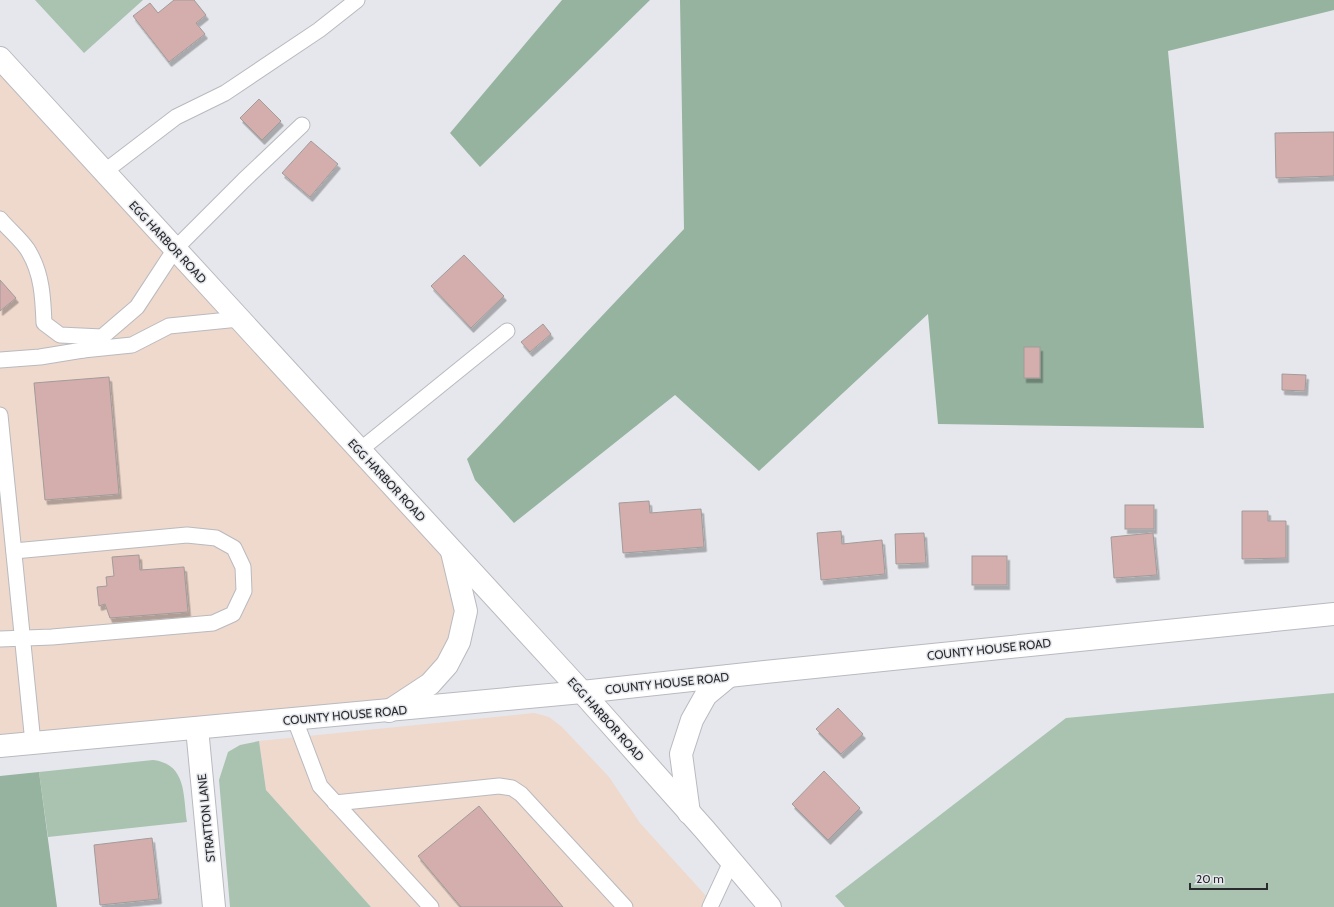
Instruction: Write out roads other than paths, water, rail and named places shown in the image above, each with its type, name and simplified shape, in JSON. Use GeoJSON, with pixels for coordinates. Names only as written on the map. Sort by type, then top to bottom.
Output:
{"type":"FeatureCollection","features":[{"type":"Feature","properties":{"kind":"street","name":"EGG HARBOR ROAD"},"geometry":{"type":"LineString","coordinates":[[0,58],[582,692],[770,907]]}},
{"type":"Feature","properties":{"kind":"street"},"geometry":{"type":"LineString","coordinates":[[389,711],[430,684],[447,665],[460,642],[466,611],[452,550]]}},
{"type":"Feature","properties":{"kind":"street","name":"COUNTY HOUSE ROAD"},"geometry":{"type":"LineString","coordinates":[[0,746],[295,720],[582,692],[1334,614]]}},
{"type":"Feature","properties":{"kind":"street"},"geometry":{"type":"LineString","coordinates":[[689,813],[681,754],[692,720],[706,695],[729,676]]}},
{"type":"Feature","properties":{"kind":"street","name":"STRATTON LANE"},"geometry":{"type":"LineString","coordinates":[[197,728],[214,907]]}},
{"type":"Feature","properties":{"kind":"lane"},"geometry":{"type":"LineString","coordinates":[[104,172],[176,117],[225,93],[319,30],[357,0]]}},
{"type":"Feature","properties":{"kind":"lane"},"geometry":{"type":"LineString","coordinates":[[83,350],[102,337],[137,307],[175,249],[302,125]]}},
{"type":"Feature","properties":{"kind":"lane"},"geometry":{"type":"LineString","coordinates":[[0,220],[29,251],[40,276],[44,322],[60,335],[102,337]]}},
{"type":"Feature","properties":{"kind":"lane"},"geometry":{"type":"LineString","coordinates":[[0,360],[132,345],[169,326],[239,319]]}},
{"type":"Feature","properties":{"kind":"lane"},"geometry":{"type":"LineString","coordinates":[[360,450],[507,331]]}},
{"type":"Feature","properties":{"kind":"lane"},"geometry":{"type":"LineString","coordinates":[[0,415],[33,743]]}},
{"type":"Feature","properties":{"kind":"lane"},"geometry":{"type":"LineString","coordinates":[[0,640],[213,623],[232,614],[244,591],[243,567],[234,548],[216,538],[187,535],[14,551]]}},
{"type":"Feature","properties":{"kind":"lane"},"geometry":{"type":"LineString","coordinates":[[295,720],[320,786],[431,907]]}},
{"type":"Feature","properties":{"kind":"lane"},"geometry":{"type":"LineString","coordinates":[[334,803],[499,786],[512,788],[521,794],[625,907]]}},
{"type":"Feature","properties":{"kind":"lane"},"geometry":{"type":"LineString","coordinates":[[710,907],[731,862]]}}]}
